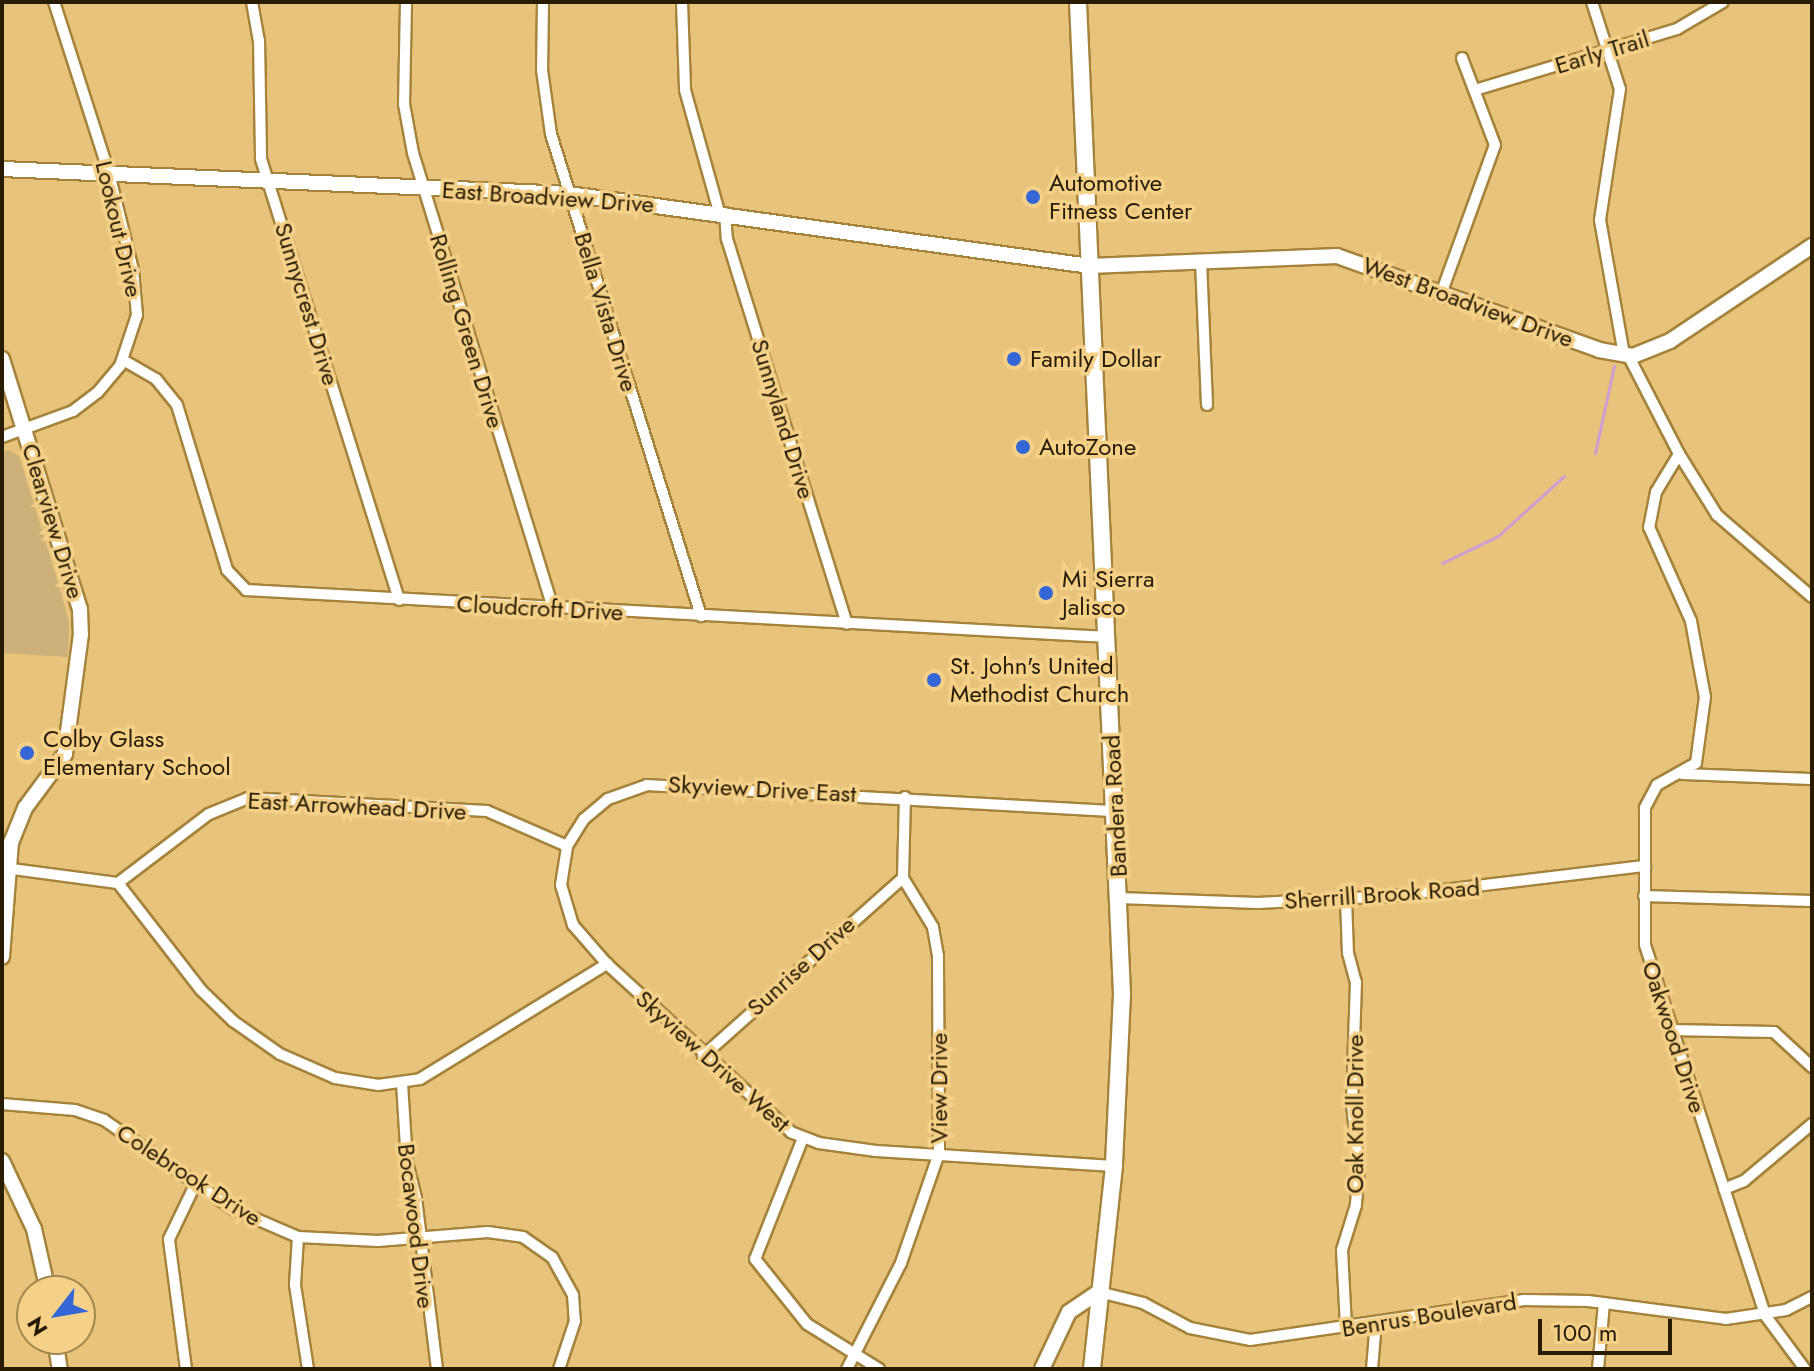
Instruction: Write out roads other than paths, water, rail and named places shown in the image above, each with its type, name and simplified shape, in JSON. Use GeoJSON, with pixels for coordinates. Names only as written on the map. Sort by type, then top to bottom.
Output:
{"type":"FeatureCollection","features":[{"type":"Feature","properties":{"kind":"main road","name":"Bandera Road"},"geometry":{"type":"LineString","coordinates":[[1078,2],[1122,1013],[1114,1166],[1092,1369]]}},
{"type":"Feature","properties":{"kind":"street","name":"Lookout Drive"},"geometry":{"type":"LineString","coordinates":[[2,437],[88,401],[123,360],[133,332],[137,291],[109,173],[54,2]]}},
{"type":"Feature","properties":{"kind":"street","name":"Sunnycrest Drive"},"geometry":{"type":"LineString","coordinates":[[252,2],[259,40],[258,145],[399,600]]}},
{"type":"Feature","properties":{"kind":"street","name":"Rolling Green Drive"},"geometry":{"type":"LineString","coordinates":[[406,2],[405,113],[553,608]]}},
{"type":"Feature","properties":{"kind":"street","name":"Bella Vista Drive"},"geometry":{"type":"LineString","coordinates":[[543,2],[547,114],[569,194],[701,616]]}},
{"type":"Feature","properties":{"kind":"street","name":"Sunnyland Drive"},"geometry":{"type":"LineString","coordinates":[[682,2],[688,105],[847,624]]}},
{"type":"Feature","properties":{"kind":"street"},"geometry":{"type":"LineString","coordinates":[[1592,2],[1609,50],[1620,99],[1600,220],[1626,355],[1679,454],[1717,515],[1812,597]]}},
{"type":"Feature","properties":{"kind":"street","name":"Early Trail"},"geometry":{"type":"LineString","coordinates":[[1475,90],[1677,29],[1723,2]]}},
{"type":"Feature","properties":{"kind":"street"},"geometry":{"type":"LineString","coordinates":[[1441,294],[1495,145],[1462,58]]}},
{"type":"Feature","properties":{"kind":"street","name":"East Broadview Drive"},"geometry":{"type":"LineString","coordinates":[[2,169],[569,194],[722,212],[1090,266]]}},
{"type":"Feature","properties":{"kind":"street"},"geometry":{"type":"LineString","coordinates":[[1626,355],[1654,351],[1812,246]]}},
{"type":"Feature","properties":{"kind":"street","name":"West Broadview Drive"},"geometry":{"type":"LineString","coordinates":[[1090,266],[1337,256],[1626,355]]}},
{"type":"Feature","properties":{"kind":"street"},"geometry":{"type":"LineString","coordinates":[[1201,261],[1207,405]]}},
{"type":"Feature","properties":{"kind":"street","name":"Clearview Drive"},"geometry":{"type":"LineString","coordinates":[[2,359],[80,609],[81,634],[65,754],[16,824],[6,868],[2,957]]}},
{"type":"Feature","properties":{"kind":"street","name":"Cloudcroft Drive"},"geometry":{"type":"LineString","coordinates":[[123,360],[156,379],[177,405],[227,570],[237,585],[254,592],[1107,637]]}},
{"type":"Feature","properties":{"kind":"street","name":"Oakwood Drive"},"geometry":{"type":"LineString","coordinates":[[1679,454],[1656,492],[1649,527],[1691,621],[1703,671],[1701,752],[1681,774],[1652,790],[1645,808],[1647,958],[1765,1315],[1805,1369]]}},
{"type":"Feature","properties":{"kind":"street"},"geometry":{"type":"LineString","coordinates":[[1681,774],[1812,779]]}},
{"type":"Feature","properties":{"kind":"street","name":"Skyview Drive East"},"geometry":{"type":"LineString","coordinates":[[607,964],[573,925],[561,897],[567,846],[592,811],[623,792],[647,785],[1115,811]]}},
{"type":"Feature","properties":{"kind":"street","name":"View Drive"},"geometry":{"type":"LineString","coordinates":[[847,1369],[901,1263],[939,1153],[936,942],[903,878],[905,797]]}},
{"type":"Feature","properties":{"kind":"street","name":"East Arrowhead Drive"},"geometry":{"type":"LineString","coordinates":[[118,883],[209,814],[248,798],[487,811],[567,846]]}},
{"type":"Feature","properties":{"kind":"street","name":"Sherrill Brook Road"},"geometry":{"type":"LineString","coordinates":[[1119,898],[1258,903],[1346,899],[1645,866]]}},
{"type":"Feature","properties":{"kind":"street"},"geometry":{"type":"LineString","coordinates":[[6,868],[118,883],[201,990],[248,1032],[325,1075],[378,1085],[402,1083],[468,1054],[607,964]]}},
{"type":"Feature","properties":{"kind":"street","name":"Sunrise Drive"},"geometry":{"type":"LineString","coordinates":[[703,1056],[903,878]]}},
{"type":"Feature","properties":{"kind":"street"},"geometry":{"type":"LineString","coordinates":[[1644,896],[1812,901]]}},
{"type":"Feature","properties":{"kind":"street","name":"Oak Knoll Drive"},"geometry":{"type":"LineString","coordinates":[[1346,899],[1348,953],[1356,982],[1352,1104],[1359,1169],[1356,1205],[1342,1250],[1346,1327]]}},
{"type":"Feature","properties":{"kind":"street","name":"Skyview Drive West"},"geometry":{"type":"LineString","coordinates":[[607,964],[772,1119],[803,1138],[876,1151],[1114,1166]]}},
{"type":"Feature","properties":{"kind":"street"},"geometry":{"type":"LineString","coordinates":[[1670,1030],[1774,1032],[1812,1067]]}},
{"type":"Feature","properties":{"kind":"street","name":"Bocawood Drive"},"geometry":{"type":"LineString","coordinates":[[402,1083],[437,1369]]}},
{"type":"Feature","properties":{"kind":"street","name":"Colebrook Drive"},"geometry":{"type":"LineString","coordinates":[[2,1104],[75,1110],[104,1120],[260,1224],[298,1237],[347,1242],[505,1233],[537,1244],[558,1264],[573,1295],[575,1321],[559,1369]]}},
{"type":"Feature","properties":{"kind":"street"},"geometry":{"type":"LineString","coordinates":[[1724,1189],[1744,1181],[1812,1124]]}},
{"type":"Feature","properties":{"kind":"street"},"geometry":{"type":"LineString","coordinates":[[803,1138],[755,1259],[807,1324],[853,1357],[879,1369]]}},
{"type":"Feature","properties":{"kind":"street"},"geometry":{"type":"LineString","coordinates":[[2,1161],[34,1229],[44,1275]]}},
{"type":"Feature","properties":{"kind":"street"},"geometry":{"type":"LineString","coordinates":[[186,1369],[169,1239],[196,1183]]}},
{"type":"Feature","properties":{"kind":"street"},"geometry":{"type":"LineString","coordinates":[[298,1237],[295,1285],[308,1369]]}},
{"type":"Feature","properties":{"kind":"street"},"geometry":{"type":"LineString","coordinates":[[1042,1369],[1069,1312],[1099,1292]]}},
{"type":"Feature","properties":{"kind":"street","name":"Benrus Boulevard"},"geometry":{"type":"LineString","coordinates":[[1099,1292],[1131,1298],[1190,1328],[1230,1338],[1271,1340],[1526,1300],[1604,1303],[1706,1318],[1765,1315],[1812,1297]]}},
{"type":"Feature","properties":{"kind":"street"},"geometry":{"type":"LineString","coordinates":[[1598,1369],[1604,1303]]}},
{"type":"Feature","properties":{"kind":"street"},"geometry":{"type":"LineString","coordinates":[[1372,1369],[1376,1322]]}},
{"type":"Feature","properties":{"kind":"waterway"},"geometry":{"type":"LineString","coordinates":[[1595,453],[1614,366]]}},
{"type":"Feature","properties":{"kind":"waterway"},"geometry":{"type":"LineString","coordinates":[[1442,563],[1498,536],[1564,476]]}},
{"type":"Feature","properties":{"kind":"place","name":"Automotive Fitness Center"},"geometry":{"type":"Point","coordinates":[1033,197]}},
{"type":"Feature","properties":{"kind":"place","name":"Family Dollar"},"geometry":{"type":"Point","coordinates":[1014,359]}},
{"type":"Feature","properties":{"kind":"place","name":"AutoZone"},"geometry":{"type":"Point","coordinates":[1023,447]}},
{"type":"Feature","properties":{"kind":"place","name":"Mi Sierra Jalisco"},"geometry":{"type":"Point","coordinates":[1046,593]}},
{"type":"Feature","properties":{"kind":"place","name":"St. John's United Methodist Church"},"geometry":{"type":"Point","coordinates":[934,680]}},
{"type":"Feature","properties":{"kind":"place","name":"Colby Glass Elementary School"},"geometry":{"type":"Point","coordinates":[27,753]}}]}
